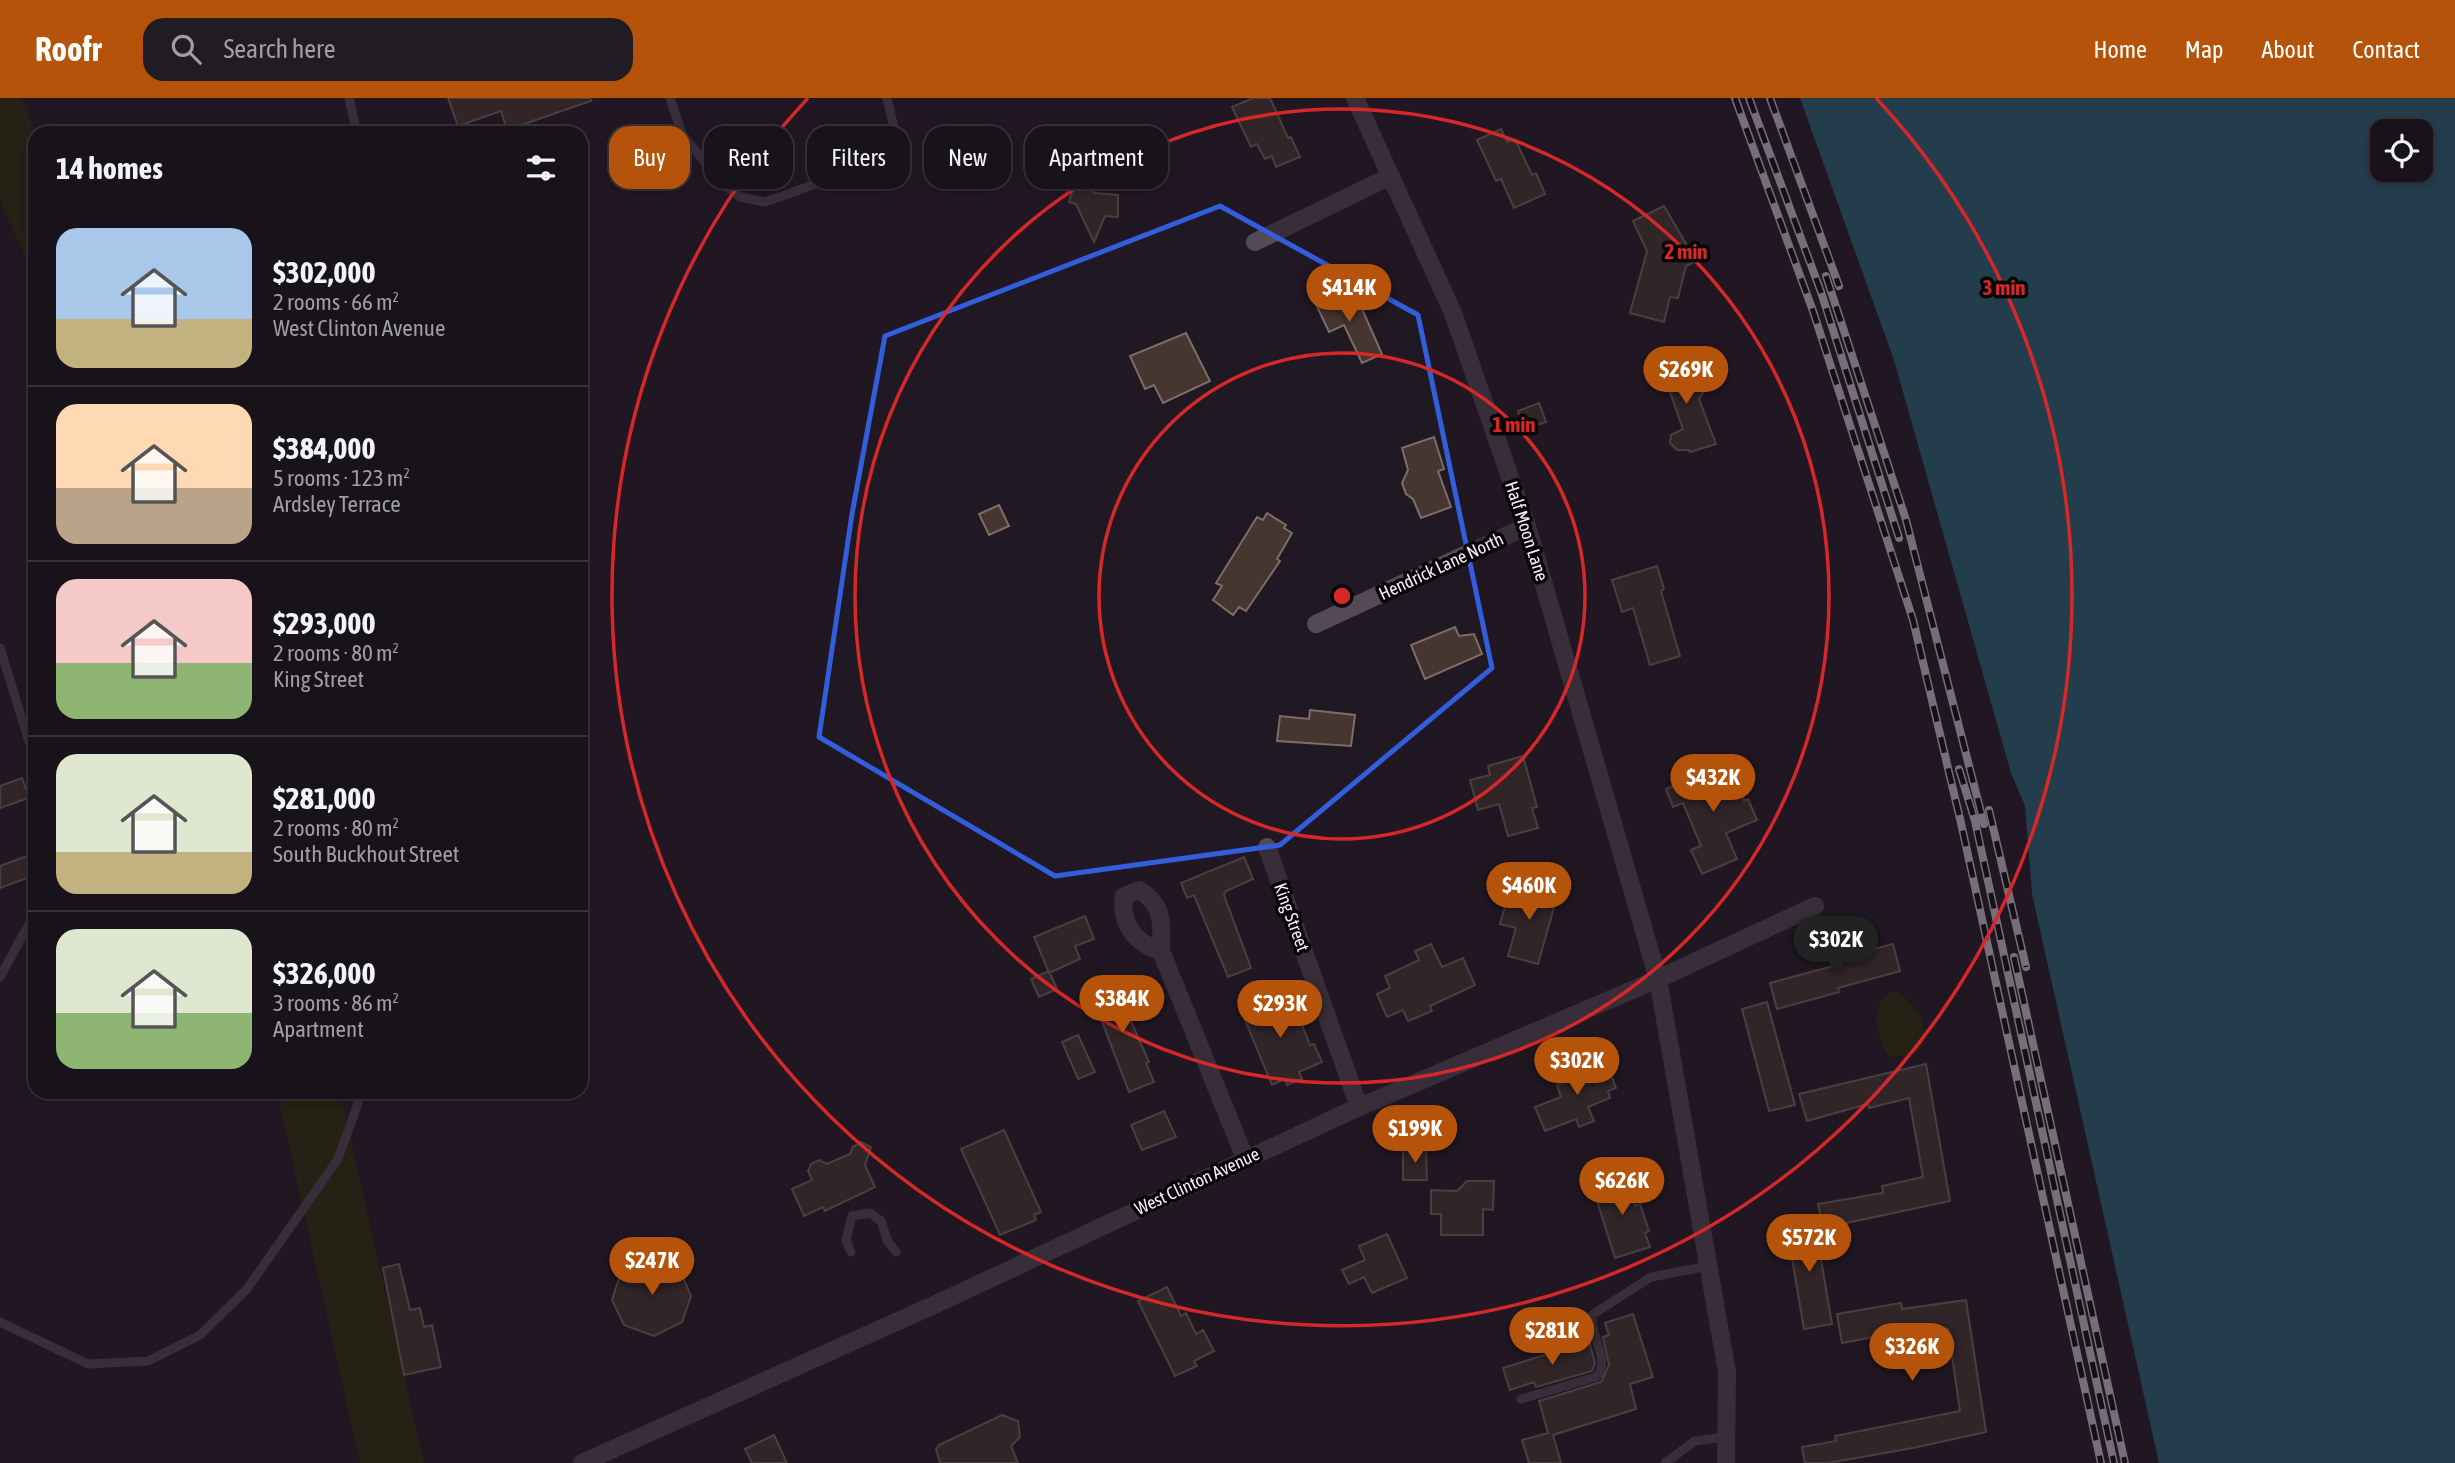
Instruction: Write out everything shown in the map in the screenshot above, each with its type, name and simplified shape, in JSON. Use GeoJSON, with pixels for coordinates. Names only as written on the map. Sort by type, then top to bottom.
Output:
{"type":"FeatureCollection","features":[{"type":"Feature","properties":{"kind":"street","name":"Half Moon Lane"},"geometry":{"type":"LineString","coordinates":[[1355,98],[1452,313],[1527,526],[1658,979],[1727,1372],[1726,1463]]}},
{"type":"Feature","properties":{"kind":"street"},"geometry":{"type":"LineString","coordinates":[[1255,242],[1391,176]]}},
{"type":"Feature","properties":{"kind":"street","name":"Hendrick Lane North"},"geometry":{"type":"LineString","coordinates":[[1316,624],[1527,526]]}},
{"type":"Feature","properties":{"kind":"street","name":"King Street"},"geometry":{"type":"LineString","coordinates":[[1267,847],[1360,1107]]}},
{"type":"Feature","properties":{"kind":"street","name":"West Clinton Avenue"},"geometry":{"type":"LineString","coordinates":[[582,1463],[934,1305],[1245,1158],[1658,979],[1815,906]]}},
{"type":"Feature","properties":{"kind":"street"},"geometry":{"type":"LineString","coordinates":[[1161,951],[1245,1158]]}},
{"type":"Feature","properties":{"kind":"lane"},"geometry":{"type":"LineString","coordinates":[[349,98],[355,126]]}},
{"type":"Feature","properties":{"kind":"lane"},"geometry":{"type":"LineString","coordinates":[[670,98],[682,134],[720,181],[740,197],[765,202],[855,170],[881,155],[894,128],[887,98]]}},
{"type":"Feature","properties":{"kind":"lane"},"geometry":{"type":"LineString","coordinates":[[0,648],[28,738]]}},
{"type":"Feature","properties":{"kind":"lane"},"geometry":{"type":"LineString","coordinates":[[0,977],[28,926]]}},
{"type":"Feature","properties":{"kind":"lane"},"geometry":{"type":"LineString","coordinates":[[0,1322],[88,1364],[148,1361],[200,1335],[247,1289],[338,1159],[359,1099]]}},
{"type":"Feature","properties":{"kind":"lane"},"geometry":{"type":"LineString","coordinates":[[851,1252],[846,1240],[852,1216],[870,1213],[881,1221],[887,1240],[896,1252]]}},
{"type":"Feature","properties":{"kind":"lane"},"geometry":{"type":"LineString","coordinates":[[1521,1399],[1596,1377],[1602,1371],[1603,1364],[1590,1328],[1592,1315],[1603,1306],[1651,1277],[1709,1266]]}},
{"type":"Feature","properties":{"kind":"lane"},"geometry":{"type":"LineString","coordinates":[[1665,1463],[1695,1441],[1725,1437]]}},
{"type":"Feature","properties":{"kind":"highlighted area"},"geometry":{"type":"Polygon","coordinates":[[[1220,206],[1418,315],[1492,668],[1280,845],[1055,876],[819,737],[852,514],[885,336],[1220,206]]]}},
{"type":"Feature","properties":{"kind":"green space"},"geometry":{"type":"Polygon","coordinates":[[[0,98],[21,98],[32,126],[28,126],[28,264],[0,200],[0,98]]]}},
{"type":"Feature","properties":{"kind":"green space"},"geometry":{"type":"Polygon","coordinates":[[[1895,991],[1915,1009],[1924,1026],[1925,1035],[1923,1044],[1915,1053],[1890,1057],[1881,1041],[1877,1021],[1881,1002],[1886,995],[1895,991]]]}},
{"type":"Feature","properties":{"kind":"green space"},"geometry":{"type":"Polygon","coordinates":[[[279,1099],[342,1099],[424,1463],[360,1463],[279,1099]]]}},
{"type":"Feature","properties":{"kind":"water"},"geometry":{"type":"Polygon","coordinates":[[[1800,98],[2455,98],[2455,1463],[2159,1463],[2032,894],[2025,806],[2011,773],[1894,360],[1800,98]]]}},
{"type":"Feature","properties":{"kind":"building"},"geometry":{"type":"Polygon","coordinates":[[[448,98],[590,98],[591,101],[519,126],[506,126],[501,111],[458,126],[448,98]]]}},
{"type":"Feature","properties":{"kind":"building"},"geometry":{"type":"Polygon","coordinates":[[[1253,98],[1270,98],[1300,157],[1276,167],[1272,156],[1265,159],[1257,144],[1251,147],[1232,107],[1253,98]]]}},
{"type":"Feature","properties":{"kind":"building"},"geometry":{"type":"Polygon","coordinates":[[[1501,129],[1507,142],[1515,139],[1532,175],[1536,173],[1545,194],[1514,208],[1501,179],[1496,181],[1477,140],[1501,129]]]}},
{"type":"Feature","properties":{"kind":"building"},"geometry":{"type":"Polygon","coordinates":[[[1071,189],[1092,189],[1094,193],[1118,195],[1118,217],[1105,216],[1094,242],[1076,204],[1069,202],[1071,189]]]}},
{"type":"Feature","properties":{"kind":"building"},"geometry":{"type":"Polygon","coordinates":[[[1664,206],[1696,261],[1686,266],[1678,298],[1670,297],[1664,322],[1630,313],[1647,251],[1633,221],[1664,206]]]}},
{"type":"Feature","properties":{"kind":"building"},"geometry":{"type":"Polygon","coordinates":[[[1333,288],[1343,310],[1359,302],[1382,354],[1362,363],[1344,325],[1329,332],[1313,298],[1333,288]]]}},
{"type":"Feature","properties":{"kind":"building"},"geometry":{"type":"Polygon","coordinates":[[[1186,333],[1210,381],[1163,403],[1154,385],[1145,389],[1130,356],[1186,333]]]}},
{"type":"Feature","properties":{"kind":"building"},"geometry":{"type":"Polygon","coordinates":[[[1670,356],[1675,367],[1685,364],[1691,379],[1708,386],[1699,399],[1716,444],[1690,452],[1677,450],[1670,443],[1671,435],[1683,429],[1667,384],[1656,376],[1653,367],[1658,359],[1670,356]]]}},
{"type":"Feature","properties":{"kind":"building"},"geometry":{"type":"Polygon","coordinates":[[[1539,403],[1546,422],[1524,430],[1518,411],[1539,403]]]}},
{"type":"Feature","properties":{"kind":"building"},"geometry":{"type":"Polygon","coordinates":[[[1434,437],[1444,469],[1438,471],[1451,507],[1421,518],[1402,483],[1408,470],[1402,448],[1434,437]]]}},
{"type":"Feature","properties":{"kind":"building"},"geometry":{"type":"Polygon","coordinates":[[[999,505],[1009,526],[989,535],[979,514],[999,505]]]}},
{"type":"Feature","properties":{"kind":"building"},"geometry":{"type":"Polygon","coordinates":[[[1267,513],[1286,525],[1284,528],[1292,533],[1277,559],[1280,561],[1246,611],[1239,607],[1233,615],[1213,600],[1222,586],[1216,583],[1257,517],[1263,520],[1267,513]]]}},
{"type":"Feature","properties":{"kind":"building"},"geometry":{"type":"Polygon","coordinates":[[[1657,566],[1664,589],[1661,591],[1680,656],[1650,665],[1633,608],[1622,612],[1612,580],[1657,566]]]}},
{"type":"Feature","properties":{"kind":"building"},"geometry":{"type":"Polygon","coordinates":[[[1455,627],[1459,636],[1474,634],[1482,654],[1425,679],[1411,645],[1455,627]]]}},
{"type":"Feature","properties":{"kind":"building"},"geometry":{"type":"Polygon","coordinates":[[[1310,710],[1355,715],[1351,746],[1277,741],[1280,716],[1309,719],[1310,710]]]}},
{"type":"Feature","properties":{"kind":"building"},"geometry":{"type":"Polygon","coordinates":[[[1523,756],[1537,807],[1532,808],[1538,828],[1508,836],[1499,804],[1478,810],[1470,780],[1490,775],[1488,766],[1523,756]]]}},
{"type":"Feature","properties":{"kind":"building"},"geometry":{"type":"Polygon","coordinates":[[[1728,763],[1744,801],[1748,799],[1757,820],[1726,833],[1737,859],[1702,874],[1691,850],[1701,846],[1683,803],[1673,807],[1666,789],[1728,763]]]}},
{"type":"Feature","properties":{"kind":"building"},"geometry":{"type":"Polygon","coordinates":[[[22,778],[28,798],[0,808],[0,786],[22,778]]]}},
{"type":"Feature","properties":{"kind":"building"},"geometry":{"type":"Polygon","coordinates":[[[28,856],[28,878],[0,888],[0,866],[28,856]]]}},
{"type":"Feature","properties":{"kind":"building"},"geometry":{"type":"Polygon","coordinates":[[[1244,857],[1253,879],[1226,891],[1224,895],[1251,968],[1228,977],[1194,895],[1187,898],[1181,883],[1244,857]]]}},
{"type":"Feature","properties":{"kind":"building"},"geometry":{"type":"Polygon","coordinates":[[[1526,884],[1558,893],[1538,964],[1508,956],[1516,928],[1500,924],[1508,896],[1522,900],[1526,884]]]}},
{"type":"Feature","properties":{"kind":"building"},"geometry":{"type":"Polygon","coordinates":[[[1085,916],[1094,939],[1075,946],[1080,959],[1049,973],[1034,937],[1085,916]]]}},
{"type":"Feature","properties":{"kind":"building"},"geometry":{"type":"Polygon","coordinates":[[[1431,944],[1442,967],[1463,958],[1475,985],[1430,1006],[1432,1011],[1408,1021],[1403,1010],[1387,1017],[1377,994],[1390,988],[1385,976],[1419,960],[1415,951],[1431,944]]]}},
{"type":"Feature","properties":{"kind":"building"},"geometry":{"type":"Polygon","coordinates":[[[1893,944],[1900,971],[1777,1009],[1770,983],[1833,966],[1831,960],[1893,944]]]}},
{"type":"Feature","properties":{"kind":"building"},"geometry":{"type":"Polygon","coordinates":[[[1049,971],[1057,989],[1039,997],[1031,979],[1049,971]]]}},
{"type":"Feature","properties":{"kind":"building"},"geometry":{"type":"Polygon","coordinates":[[[1106,977],[1110,987],[1115,985],[1149,1062],[1146,1063],[1154,1082],[1129,1092],[1088,985],[1106,977]]]}},
{"type":"Feature","properties":{"kind":"building"},"geometry":{"type":"Polygon","coordinates":[[[1276,994],[1281,1007],[1293,1002],[1310,1045],[1314,1044],[1322,1062],[1299,1072],[1302,1079],[1287,1085],[1285,1079],[1272,1085],[1240,1008],[1276,994]]]}},
{"type":"Feature","properties":{"kind":"building"},"geometry":{"type":"Polygon","coordinates":[[[1767,1002],[1795,1105],[1769,1111],[1742,1009],[1767,1002]]]}},
{"type":"Feature","properties":{"kind":"building"},"geometry":{"type":"Polygon","coordinates":[[[1078,1035],[1095,1072],[1078,1079],[1062,1042],[1078,1035]]]}},
{"type":"Feature","properties":{"kind":"building"},"geometry":{"type":"Polygon","coordinates":[[[1598,1060],[1602,1070],[1608,1067],[1616,1088],[1608,1091],[1610,1098],[1588,1107],[1594,1121],[1579,1127],[1576,1119],[1545,1131],[1535,1107],[1561,1097],[1557,1085],[1563,1082],[1561,1077],[1574,1072],[1576,1077],[1583,1074],[1580,1067],[1598,1060]]]}},
{"type":"Feature","properties":{"kind":"building"},"geometry":{"type":"Polygon","coordinates":[[[1926,1064],[1950,1201],[1823,1228],[1818,1204],[1883,1193],[1882,1186],[1923,1177],[1909,1098],[1869,1108],[1868,1104],[1807,1121],[1799,1094],[1926,1064]]]}},
{"type":"Feature","properties":{"kind":"building"},"geometry":{"type":"Polygon","coordinates":[[[1164,1111],[1176,1137],[1142,1150],[1131,1125],[1164,1111]]]}},
{"type":"Feature","properties":{"kind":"building"},"geometry":{"type":"Polygon","coordinates":[[[1004,1130],[1041,1212],[1034,1215],[1036,1220],[1000,1235],[961,1149],[1004,1130]]]}},
{"type":"Feature","properties":{"kind":"building"},"geometry":{"type":"Polygon","coordinates":[[[861,1142],[871,1147],[865,1165],[875,1187],[825,1211],[823,1207],[804,1216],[792,1189],[812,1180],[808,1171],[811,1164],[819,1160],[827,1164],[850,1154],[853,1147],[861,1142]]]}},
{"type":"Feature","properties":{"kind":"building"},"geometry":{"type":"Polygon","coordinates":[[[1403,1150],[1426,1150],[1427,1180],[1403,1180],[1403,1150]]]}},
{"type":"Feature","properties":{"kind":"building"},"geometry":{"type":"Polygon","coordinates":[[[1625,1174],[1635,1206],[1640,1204],[1649,1231],[1645,1233],[1650,1247],[1615,1258],[1592,1185],[1625,1174]]]}},
{"type":"Feature","properties":{"kind":"building"},"geometry":{"type":"Polygon","coordinates":[[[1467,1181],[1494,1181],[1493,1210],[1483,1209],[1483,1235],[1441,1235],[1441,1214],[1431,1214],[1431,1190],[1457,1191],[1467,1181]]]}},
{"type":"Feature","properties":{"kind":"building"},"geometry":{"type":"Polygon","coordinates":[[[1814,1218],[1832,1324],[1804,1329],[1786,1223],[1814,1218]]]}},
{"type":"Feature","properties":{"kind":"building"},"geometry":{"type":"Polygon","coordinates":[[[1387,1234],[1407,1278],[1372,1293],[1364,1277],[1349,1284],[1342,1270],[1365,1260],[1359,1246],[1387,1234]]]}},
{"type":"Feature","properties":{"kind":"building"},"geometry":{"type":"Polygon","coordinates":[[[651,1259],[679,1268],[691,1296],[682,1322],[654,1336],[624,1325],[612,1300],[621,1272],[651,1259]]]}},
{"type":"Feature","properties":{"kind":"building"},"geometry":{"type":"Polygon","coordinates":[[[399,1264],[410,1310],[420,1308],[424,1327],[432,1325],[441,1367],[404,1375],[383,1268],[399,1264]]]}},
{"type":"Feature","properties":{"kind":"building"},"geometry":{"type":"Polygon","coordinates":[[[1167,1287],[1181,1316],[1186,1313],[1196,1334],[1203,1330],[1214,1351],[1194,1361],[1197,1366],[1175,1376],[1138,1301],[1167,1287]]]}},
{"type":"Feature","properties":{"kind":"building"},"geometry":{"type":"Polygon","coordinates":[[[1966,1300],[1986,1432],[1828,1463],[1805,1463],[1802,1447],[1836,1441],[1835,1436],[1960,1411],[1948,1329],[1905,1335],[1906,1331],[1842,1343],[1837,1314],[1901,1303],[1902,1309],[1966,1300]]]}},
{"type":"Feature","properties":{"kind":"building"},"geometry":{"type":"Polygon","coordinates":[[[1633,1314],[1653,1377],[1630,1384],[1636,1409],[1553,1435],[1561,1463],[1529,1463],[1522,1440],[1548,1433],[1539,1401],[1601,1382],[1609,1365],[1603,1337],[1609,1335],[1605,1323],[1633,1314]]]}},
{"type":"Feature","properties":{"kind":"building"},"geometry":{"type":"Polygon","coordinates":[[[1589,1341],[1595,1363],[1592,1371],[1536,1387],[1534,1382],[1510,1390],[1503,1368],[1589,1341]]]}},
{"type":"Feature","properties":{"kind":"building"},"geometry":{"type":"Polygon","coordinates":[[[1002,1415],[1018,1421],[1020,1437],[1011,1446],[1018,1463],[940,1463],[936,1449],[939,1445],[1002,1415]]]}},
{"type":"Feature","properties":{"kind":"building"},"geometry":{"type":"Polygon","coordinates":[[[774,1435],[787,1463],[752,1463],[745,1449],[774,1435]]]}},
{"type":"Feature","properties":{"kind":"railway"},"geometry":{"type":"LineString","coordinates":[[1735,98],[1813,311],[1913,620],[1961,823],[2101,1463]]}},
{"type":"Feature","properties":{"kind":"railway"},"geometry":{"type":"LineString","coordinates":[[1749,98],[1821,292],[1899,538]]}},
{"type":"Feature","properties":{"kind":"railway"},"geometry":{"type":"LineString","coordinates":[[1770,98],[1839,286]]}},
{"type":"Feature","properties":{"kind":"railway"},"geometry":{"type":"LineString","coordinates":[[1826,276],[1906,520],[1984,824]]}},
{"type":"Feature","properties":{"kind":"railway"},"geometry":{"type":"LineString","coordinates":[[1959,769],[1975,821],[2114,1463]]}},
{"type":"Feature","properties":{"kind":"railway"},"geometry":{"type":"LineString","coordinates":[[1989,810],[2026,967]]}},
{"type":"Feature","properties":{"kind":"railway"},"geometry":{"type":"LineString","coordinates":[[2014,957],[2125,1463]]}}]}
